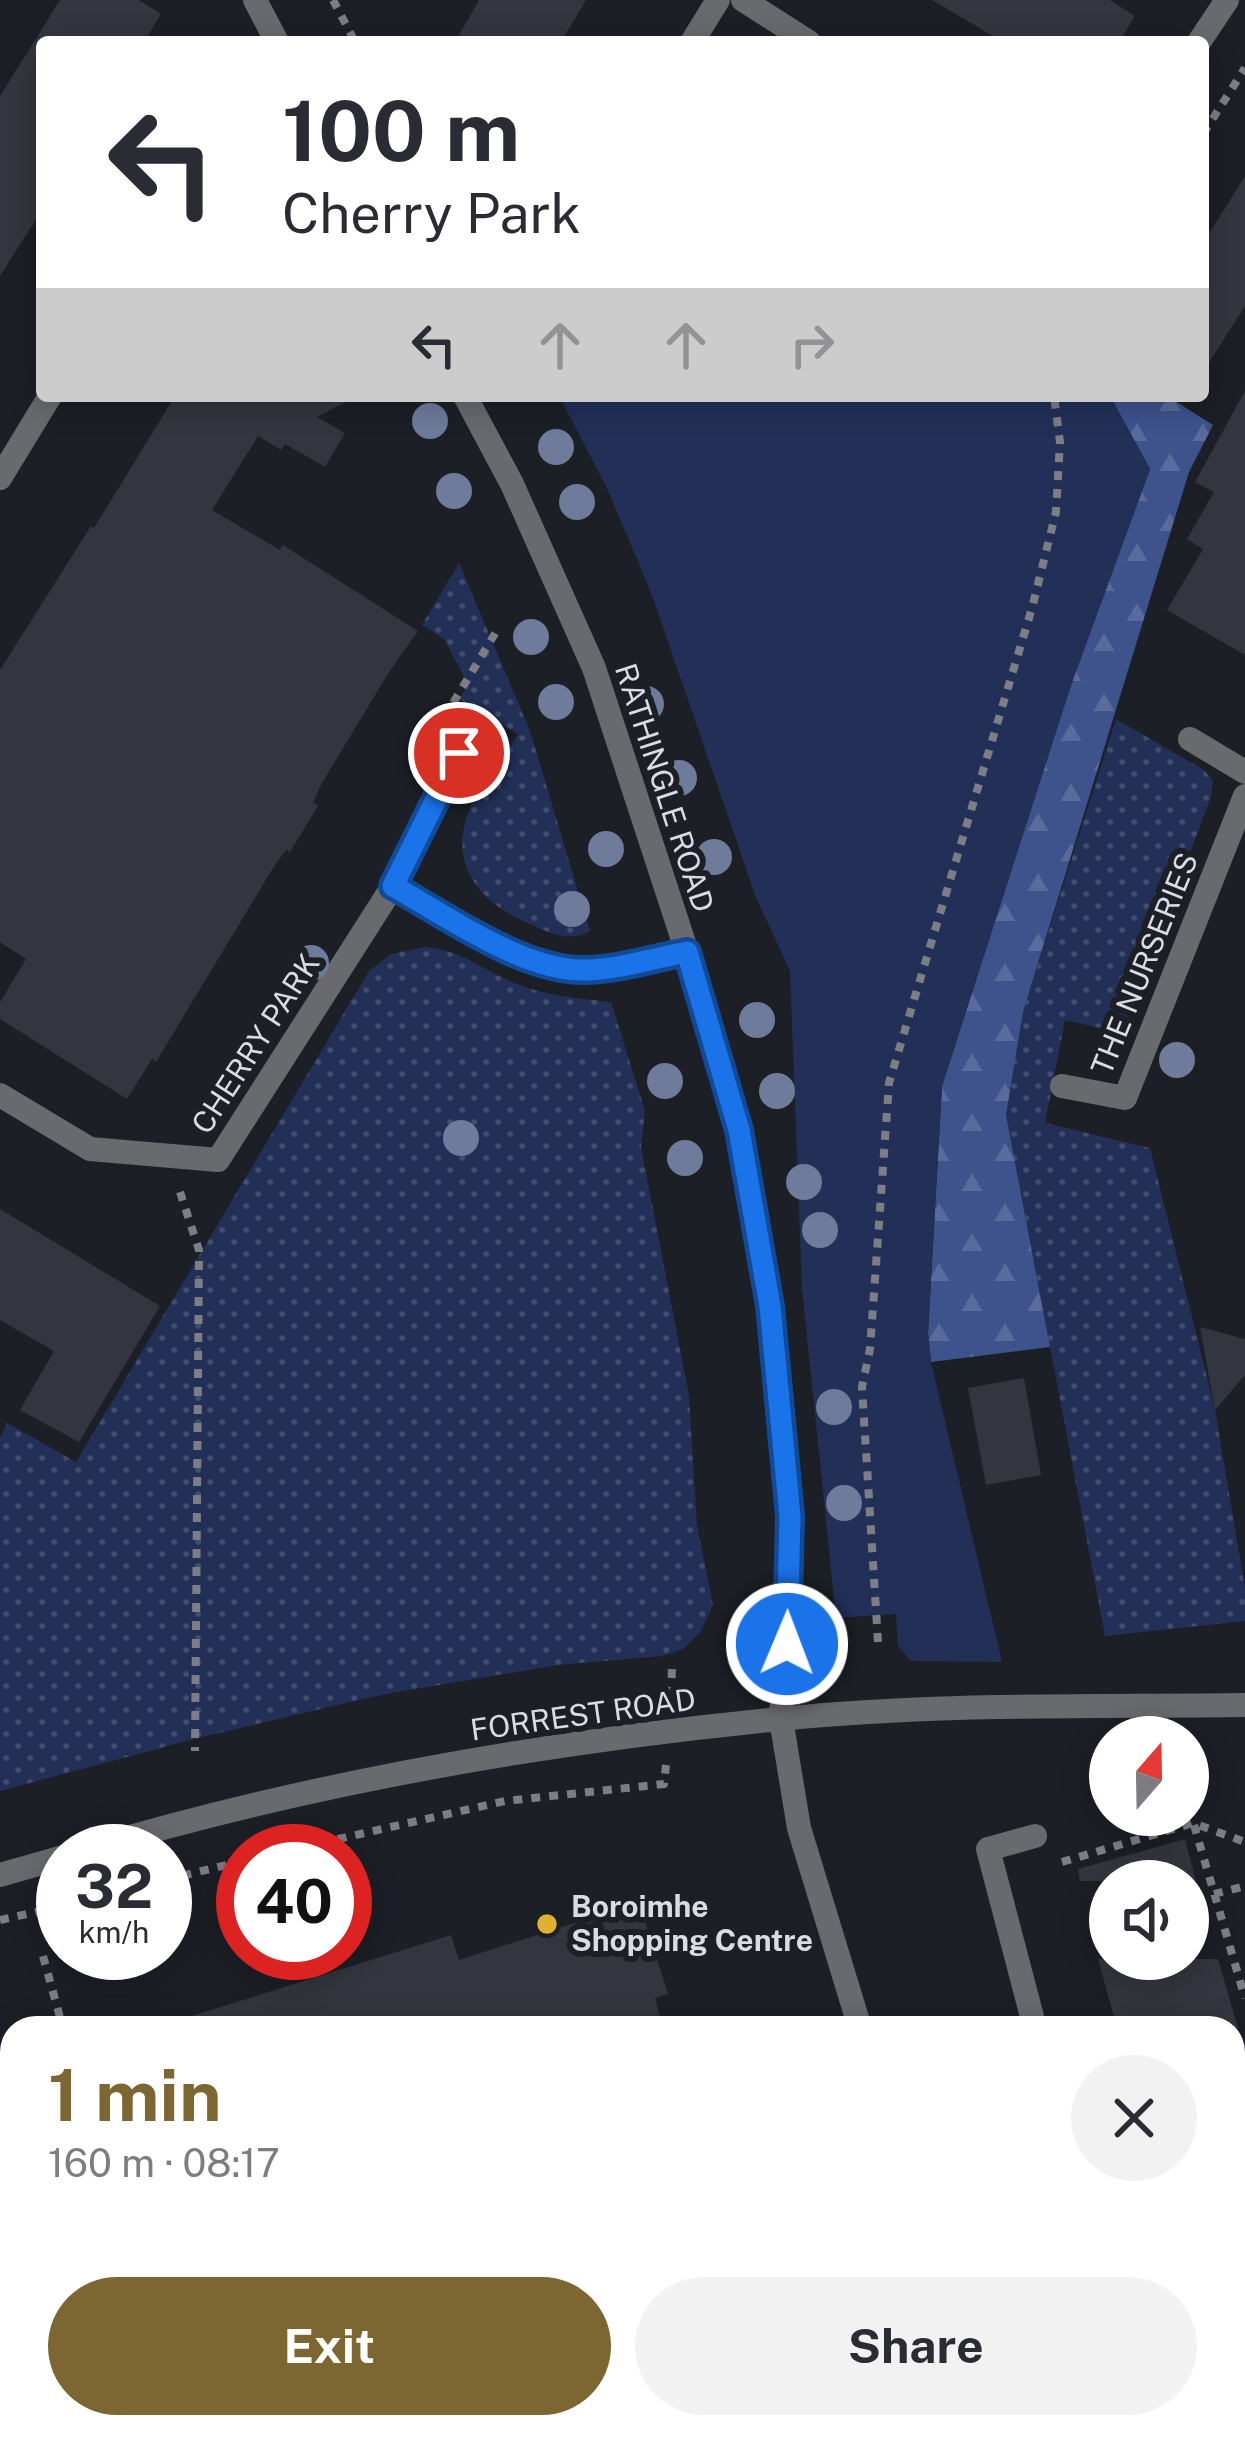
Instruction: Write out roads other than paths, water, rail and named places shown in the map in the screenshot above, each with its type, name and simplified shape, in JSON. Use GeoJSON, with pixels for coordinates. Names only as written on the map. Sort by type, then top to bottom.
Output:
{"type":"FeatureCollection","features":[{"type":"Feature","properties":{"kind":"street"},"geometry":{"type":"LineString","coordinates":[[255,0],[274,36]]}},
{"type":"Feature","properties":{"kind":"street"},"geometry":{"type":"LineString","coordinates":[[696,36],[718,0]]}},
{"type":"Feature","properties":{"kind":"street"},"geometry":{"type":"LineString","coordinates":[[743,0],[800,36]]}},
{"type":"Feature","properties":{"kind":"street"},"geometry":{"type":"LineString","coordinates":[[1203,36],[1227,0]]}},
{"type":"Feature","properties":{"kind":"street"},"geometry":{"type":"LineString","coordinates":[[0,478],[46,402]]}},
{"type":"Feature","properties":{"kind":"street","name":"RATHINGLE ROAD"},"geometry":{"type":"LineString","coordinates":[[468,402],[512,484],[594,668],[687,952],[739,1130],[770,1306],[790,1516],[781,1719],[799,1828],[856,2016]]}},
{"type":"Feature","properties":{"kind":"street"},"geometry":{"type":"LineString","coordinates":[[1190,739],[1245,772]]}},
{"type":"Feature","properties":{"kind":"street","name":"CHERRY PARK"},"geometry":{"type":"LineString","coordinates":[[0,1095],[90,1149],[218,1160],[393,886],[459,753]]}},
{"type":"Feature","properties":{"kind":"street","name":"THE NURSERIES"},"geometry":{"type":"LineString","coordinates":[[1062,1086],[1125,1098],[1245,796]]}},
{"type":"Feature","properties":{"kind":"street"},"geometry":{"type":"LineString","coordinates":[[393,886],[503,947],[550,964],[584,970],[687,952]]}},
{"type":"Feature","properties":{"kind":"street","name":"FORREST ROAD"},"geometry":{"type":"LineString","coordinates":[[174,1824],[440,1765],[781,1719],[938,1710],[1245,1705]]}},
{"type":"Feature","properties":{"kind":"street"},"geometry":{"type":"LineString","coordinates":[[1032,2016],[988,1849],[1035,1836]]}},
{"type":"Feature","properties":{"kind":"street"},"geometry":{"type":"LineString","coordinates":[[0,1875],[36,1865]]}},
{"type":"Feature","properties":{"kind":"place","name":"Boroimhe Shopping Centre"},"geometry":{"type":"Point","coordinates":[547,1924]}}]}
